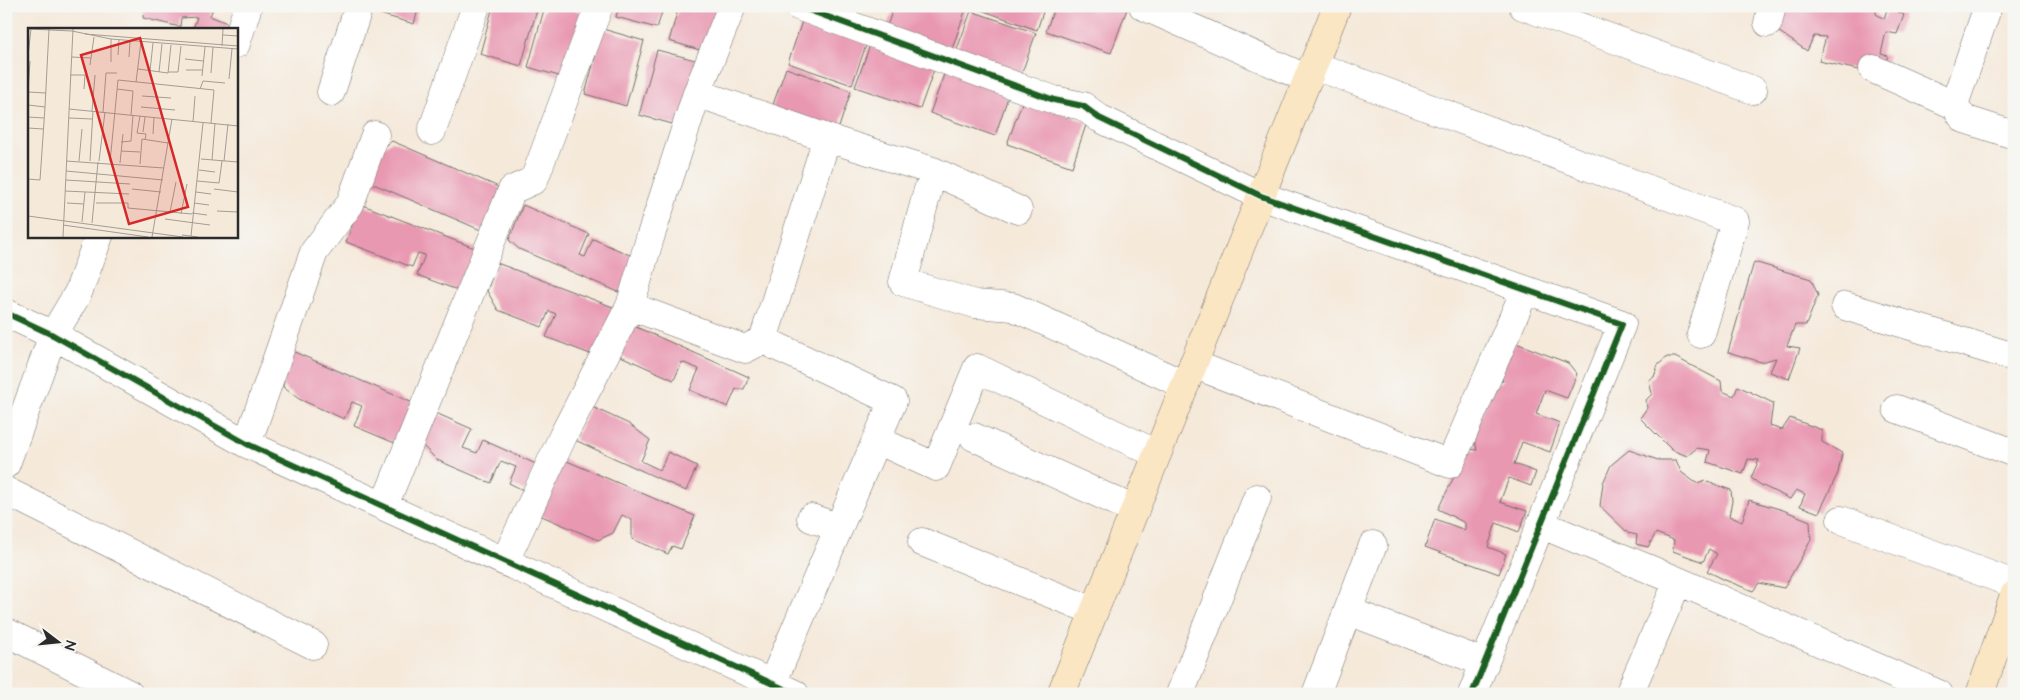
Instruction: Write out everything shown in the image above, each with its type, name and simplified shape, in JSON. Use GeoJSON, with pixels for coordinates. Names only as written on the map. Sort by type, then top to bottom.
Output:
{"type":"FeatureCollection","features":[{"type":"Feature","properties":{"kind":"street"},"geometry":{"type":"LineString","coordinates":[[238,38],[248,6]]}},
{"type":"Feature","properties":{"kind":"street"},"geometry":{"type":"LineString","coordinates":[[331,92],[359,6]]}},
{"type":"Feature","properties":{"kind":"street"},"geometry":{"type":"LineString","coordinates":[[432,131],[476,6]]}},
{"type":"Feature","properties":{"kind":"street"},"geometry":{"type":"LineString","coordinates":[[384,506],[512,190],[534,180],[599,6]]}},
{"type":"Feature","properties":{"kind":"street"},"geometry":{"type":"LineString","coordinates":[[505,562],[563,436],[630,306],[697,93],[732,6]]}},
{"type":"Feature","properties":{"kind":"street"},"geometry":{"type":"LineString","coordinates":[[798,6],[1054,100],[1083,106],[1099,118],[1261,196],[1622,324],[1472,694]]}},
{"type":"Feature","properties":{"kind":"street"},"geometry":{"type":"LineString","coordinates":[[1142,6],[1311,72],[1735,220],[1701,334]]}},
{"type":"Feature","properties":{"kind":"street"},"geometry":{"type":"LineString","coordinates":[[1061,694],[1337,6]]}},
{"type":"Feature","properties":{"kind":"street"},"geometry":{"type":"LineString","coordinates":[[1523,6],[1753,90]]}},
{"type":"Feature","properties":{"kind":"street"},"geometry":{"type":"LineString","coordinates":[[1954,105],[1988,6]]}},
{"type":"Feature","properties":{"kind":"street"},"geometry":{"type":"LineString","coordinates":[[1872,68],[1954,105],[1964,120],[2014,135]]}},
{"type":"Feature","properties":{"kind":"street"},"geometry":{"type":"LineString","coordinates":[[697,93],[826,138],[934,171],[1018,210]]}},
{"type":"Feature","properties":{"kind":"street"},"geometry":{"type":"LineString","coordinates":[[247,444],[314,252],[350,204],[375,135]]}},
{"type":"Feature","properties":{"kind":"street"},"geometry":{"type":"LineString","coordinates":[[630,306],[745,349],[763,340],[826,138]]}},
{"type":"Feature","properties":{"kind":"street"},"geometry":{"type":"LineString","coordinates":[[934,171],[903,282],[975,304],[1013,307],[1189,374],[1450,464],[1525,290]]}},
{"type":"Feature","properties":{"kind":"street"},"geometry":{"type":"LineString","coordinates":[[6,464],[53,335],[78,293],[98,238]]}},
{"type":"Feature","properties":{"kind":"street"},"geometry":{"type":"LineString","coordinates":[[1845,306],[2014,357]]}},
{"type":"Feature","properties":{"kind":"street"},"geometry":{"type":"LineString","coordinates":[[6,313],[53,335],[247,444],[783,689],[840,528],[893,400],[763,340]]}},
{"type":"Feature","properties":{"kind":"street"},"geometry":{"type":"LineString","coordinates":[[877,440],[936,467],[977,368],[1157,454]]}},
{"type":"Feature","properties":{"kind":"street"},"geometry":{"type":"LineString","coordinates":[[1897,409],[2014,453]]}},
{"type":"Feature","properties":{"kind":"street"},"geometry":{"type":"LineString","coordinates":[[974,437],[1135,510]]}},
{"type":"Feature","properties":{"kind":"street"},"geometry":{"type":"LineString","coordinates":[[6,491],[314,645]]}},
{"type":"Feature","properties":{"kind":"street"},"geometry":{"type":"LineString","coordinates":[[1180,694],[1257,498]]}},
{"type":"Feature","properties":{"kind":"street"},"geometry":{"type":"LineString","coordinates":[[811,518],[840,528]]}},
{"type":"Feature","properties":{"kind":"street"},"geometry":{"type":"LineString","coordinates":[[1841,520],[2014,584]]}},
{"type":"Feature","properties":{"kind":"street"},"geometry":{"type":"LineString","coordinates":[[1540,524],[1678,581],[1939,694]]}},
{"type":"Feature","properties":{"kind":"street"},"geometry":{"type":"LineString","coordinates":[[922,542],[1094,611]]}},
{"type":"Feature","properties":{"kind":"street"},"geometry":{"type":"LineString","coordinates":[[1316,694],[1373,546]]}},
{"type":"Feature","properties":{"kind":"street"},"geometry":{"type":"LineString","coordinates":[[1629,694],[1678,581]]}},
{"type":"Feature","properties":{"kind":"street"},"geometry":{"type":"LineString","coordinates":[[1980,694],[2014,595]]}},
{"type":"Feature","properties":{"kind":"street"},"geometry":{"type":"LineString","coordinates":[[1348,611],[1485,663]]}},
{"type":"Feature","properties":{"kind":"street"},"geometry":{"type":"LineString","coordinates":[[6,632],[129,694]]}},
{"type":"Feature","properties":{"kind":"building"},"geometry":{"type":"Polygon","coordinates":[[[115,6],[134,6],[133,10],[115,6]]]}},
{"type":"Feature","properties":{"kind":"building"},"geometry":{"type":"Polygon","coordinates":[[[144,6],[214,6],[210,16],[227,23],[227,28],[193,28],[197,17],[181,18],[180,27],[143,18],[144,6]]]}},
{"type":"Feature","properties":{"kind":"building"},"geometry":{"type":"Polygon","coordinates":[[[374,6],[419,6],[414,24],[373,12],[374,6]]]}},
{"type":"Feature","properties":{"kind":"building"},"geometry":{"type":"Polygon","coordinates":[[[493,6],[538,6],[521,66],[480,54],[493,6]]]}},
{"type":"Feature","properties":{"kind":"building"},"geometry":{"type":"Polygon","coordinates":[[[545,6],[560,6],[588,14],[569,79],[528,67],[545,6]]]}},
{"type":"Feature","properties":{"kind":"building"},"geometry":{"type":"Polygon","coordinates":[[[619,6],[664,6],[657,28],[616,17],[619,6]]]}},
{"type":"Feature","properties":{"kind":"building"},"geometry":{"type":"Polygon","coordinates":[[[679,6],[724,6],[710,53],[669,41],[679,6]]]}},
{"type":"Feature","properties":{"kind":"building"},"geometry":{"type":"Polygon","coordinates":[[[894,6],[967,6],[952,49],[887,26],[894,6]]]}},
{"type":"Feature","properties":{"kind":"building"},"geometry":{"type":"Polygon","coordinates":[[[970,6],[1045,6],[1037,30],[970,6]]]}},
{"type":"Feature","properties":{"kind":"building"},"geometry":{"type":"Polygon","coordinates":[[[1055,6],[1119,6],[1127,9],[1111,53],[1046,31],[1055,6]]]}},
{"type":"Feature","properties":{"kind":"building"},"geometry":{"type":"Polygon","coordinates":[[[1784,6],[1876,6],[1876,14],[1884,19],[1888,6],[1904,15],[1897,34],[1886,32],[1881,54],[1888,56],[1885,64],[1863,71],[1819,61],[1826,37],[1814,36],[1807,51],[1775,29],[1784,6]]]}},
{"type":"Feature","properties":{"kind":"building"},"geometry":{"type":"Polygon","coordinates":[[[971,11],[1036,33],[1020,78],[955,55],[971,11]]]}},
{"type":"Feature","properties":{"kind":"building"},"geometry":{"type":"Polygon","coordinates":[[[803,18],[868,40],[852,85],[788,63],[803,18]]]}},
{"type":"Feature","properties":{"kind":"building"},"geometry":{"type":"Polygon","coordinates":[[[603,29],[644,41],[626,106],[585,94],[603,29]]]}},
{"type":"Feature","properties":{"kind":"building"},"geometry":{"type":"Polygon","coordinates":[[[871,42],[936,64],[920,109],[855,87],[871,42]]]}},
{"type":"Feature","properties":{"kind":"building"},"geometry":{"type":"Polygon","coordinates":[[[657,50],[699,61],[680,126],[639,115],[657,50]]]}},
{"type":"Feature","properties":{"kind":"building"},"geometry":{"type":"Polygon","coordinates":[[[786,68],[851,91],[836,136],[770,113],[786,68]]]}},
{"type":"Feature","properties":{"kind":"building"},"geometry":{"type":"Polygon","coordinates":[[[946,69],[1010,91],[995,136],[930,113],[946,69]]]}},
{"type":"Feature","properties":{"kind":"building"},"geometry":{"type":"Polygon","coordinates":[[[1023,100],[1087,122],[1072,167],[1007,144],[1023,100]]]}},
{"type":"Feature","properties":{"kind":"building"},"geometry":{"type":"Polygon","coordinates":[[[392,141],[508,191],[490,234],[369,182],[374,155],[392,141]]]}},
{"type":"Feature","properties":{"kind":"building"},"geometry":{"type":"Polygon","coordinates":[[[360,204],[477,249],[460,291],[417,275],[425,255],[418,253],[412,267],[346,242],[360,204]]]}},
{"type":"Feature","properties":{"kind":"building"},"geometry":{"type":"Polygon","coordinates":[[[523,205],[589,234],[580,255],[585,257],[593,239],[639,259],[623,294],[519,249],[509,240],[523,205]]]}},
{"type":"Feature","properties":{"kind":"building"},"geometry":{"type":"Polygon","coordinates":[[[1754,262],[1811,279],[1818,295],[1806,325],[1795,325],[1787,346],[1800,348],[1789,379],[1770,372],[1776,358],[1761,362],[1728,352],[1754,262]]]}},
{"type":"Feature","properties":{"kind":"building"},"geometry":{"type":"Polygon","coordinates":[[[497,263],[618,309],[598,357],[546,337],[556,314],[549,311],[542,327],[498,310],[487,291],[497,263]]]}},
{"type":"Feature","properties":{"kind":"building"},"geometry":{"type":"Polygon","coordinates":[[[627,323],[749,377],[744,389],[736,389],[728,407],[690,390],[699,369],[682,362],[674,380],[614,353],[627,323]]]}},
{"type":"Feature","properties":{"kind":"building"},"geometry":{"type":"Polygon","coordinates":[[[1516,343],[1568,363],[1577,374],[1567,398],[1545,390],[1536,414],[1560,423],[1550,452],[1522,442],[1514,464],[1536,472],[1531,486],[1509,478],[1500,502],[1527,511],[1519,532],[1496,523],[1488,547],[1506,554],[1499,574],[1425,547],[1435,519],[1465,530],[1465,523],[1438,509],[1468,449],[1477,450],[1473,433],[1494,384],[1503,381],[1498,366],[1516,343]]]}},
{"type":"Feature","properties":{"kind":"building"},"geometry":{"type":"Polygon","coordinates":[[[292,351],[420,406],[397,444],[354,426],[362,406],[352,402],[344,419],[299,399],[283,387],[286,357],[292,351]]]}},
{"type":"Feature","properties":{"kind":"building"},"geometry":{"type":"Polygon","coordinates":[[[1667,357],[1675,357],[1721,381],[1722,391],[1734,396],[1738,386],[1773,403],[1770,426],[1782,430],[1790,418],[1822,430],[1822,442],[1842,453],[1838,473],[1819,513],[1800,506],[1805,494],[1796,490],[1790,499],[1751,478],[1759,460],[1748,459],[1743,474],[1707,462],[1710,450],[1697,448],[1687,456],[1672,450],[1640,418],[1647,408],[1646,400],[1652,394],[1649,380],[1654,377],[1658,365],[1667,357]]]}},
{"type":"Feature","properties":{"kind":"building"},"geometry":{"type":"Polygon","coordinates":[[[590,406],[629,424],[650,440],[641,461],[660,470],[668,452],[697,466],[686,491],[575,440],[590,406]]]}},
{"type":"Feature","properties":{"kind":"building"},"geometry":{"type":"Polygon","coordinates":[[[429,410],[472,429],[463,448],[477,453],[483,440],[536,464],[525,491],[509,483],[516,467],[501,461],[491,483],[437,460],[423,446],[429,410]]]}},
{"type":"Feature","properties":{"kind":"building"},"geometry":{"type":"Polygon","coordinates":[[[1629,450],[1658,460],[1676,460],[1681,472],[1696,483],[1704,481],[1731,490],[1732,501],[1729,516],[1742,522],[1749,500],[1783,510],[1810,521],[1811,540],[1784,588],[1759,583],[1753,591],[1725,580],[1707,571],[1717,554],[1709,549],[1703,562],[1673,551],[1674,540],[1656,533],[1648,547],[1636,544],[1637,535],[1628,533],[1600,506],[1603,483],[1611,465],[1629,450]]]}},
{"type":"Feature","properties":{"kind":"building"},"geometry":{"type":"Polygon","coordinates":[[[560,458],[695,516],[681,549],[672,546],[668,554],[632,539],[632,520],[622,515],[613,533],[598,540],[537,514],[560,458]]]}},
{"type":"Feature","properties":{"kind":"cycle path"},"geometry":{"type":"LineString","coordinates":[[798,6],[1054,100],[1083,106],[1099,118],[1261,196],[1622,324],[1472,694]]}},
{"type":"Feature","properties":{"kind":"cycle path"},"geometry":{"type":"LineString","coordinates":[[6,313],[53,335],[247,444],[795,694]]}}]}
